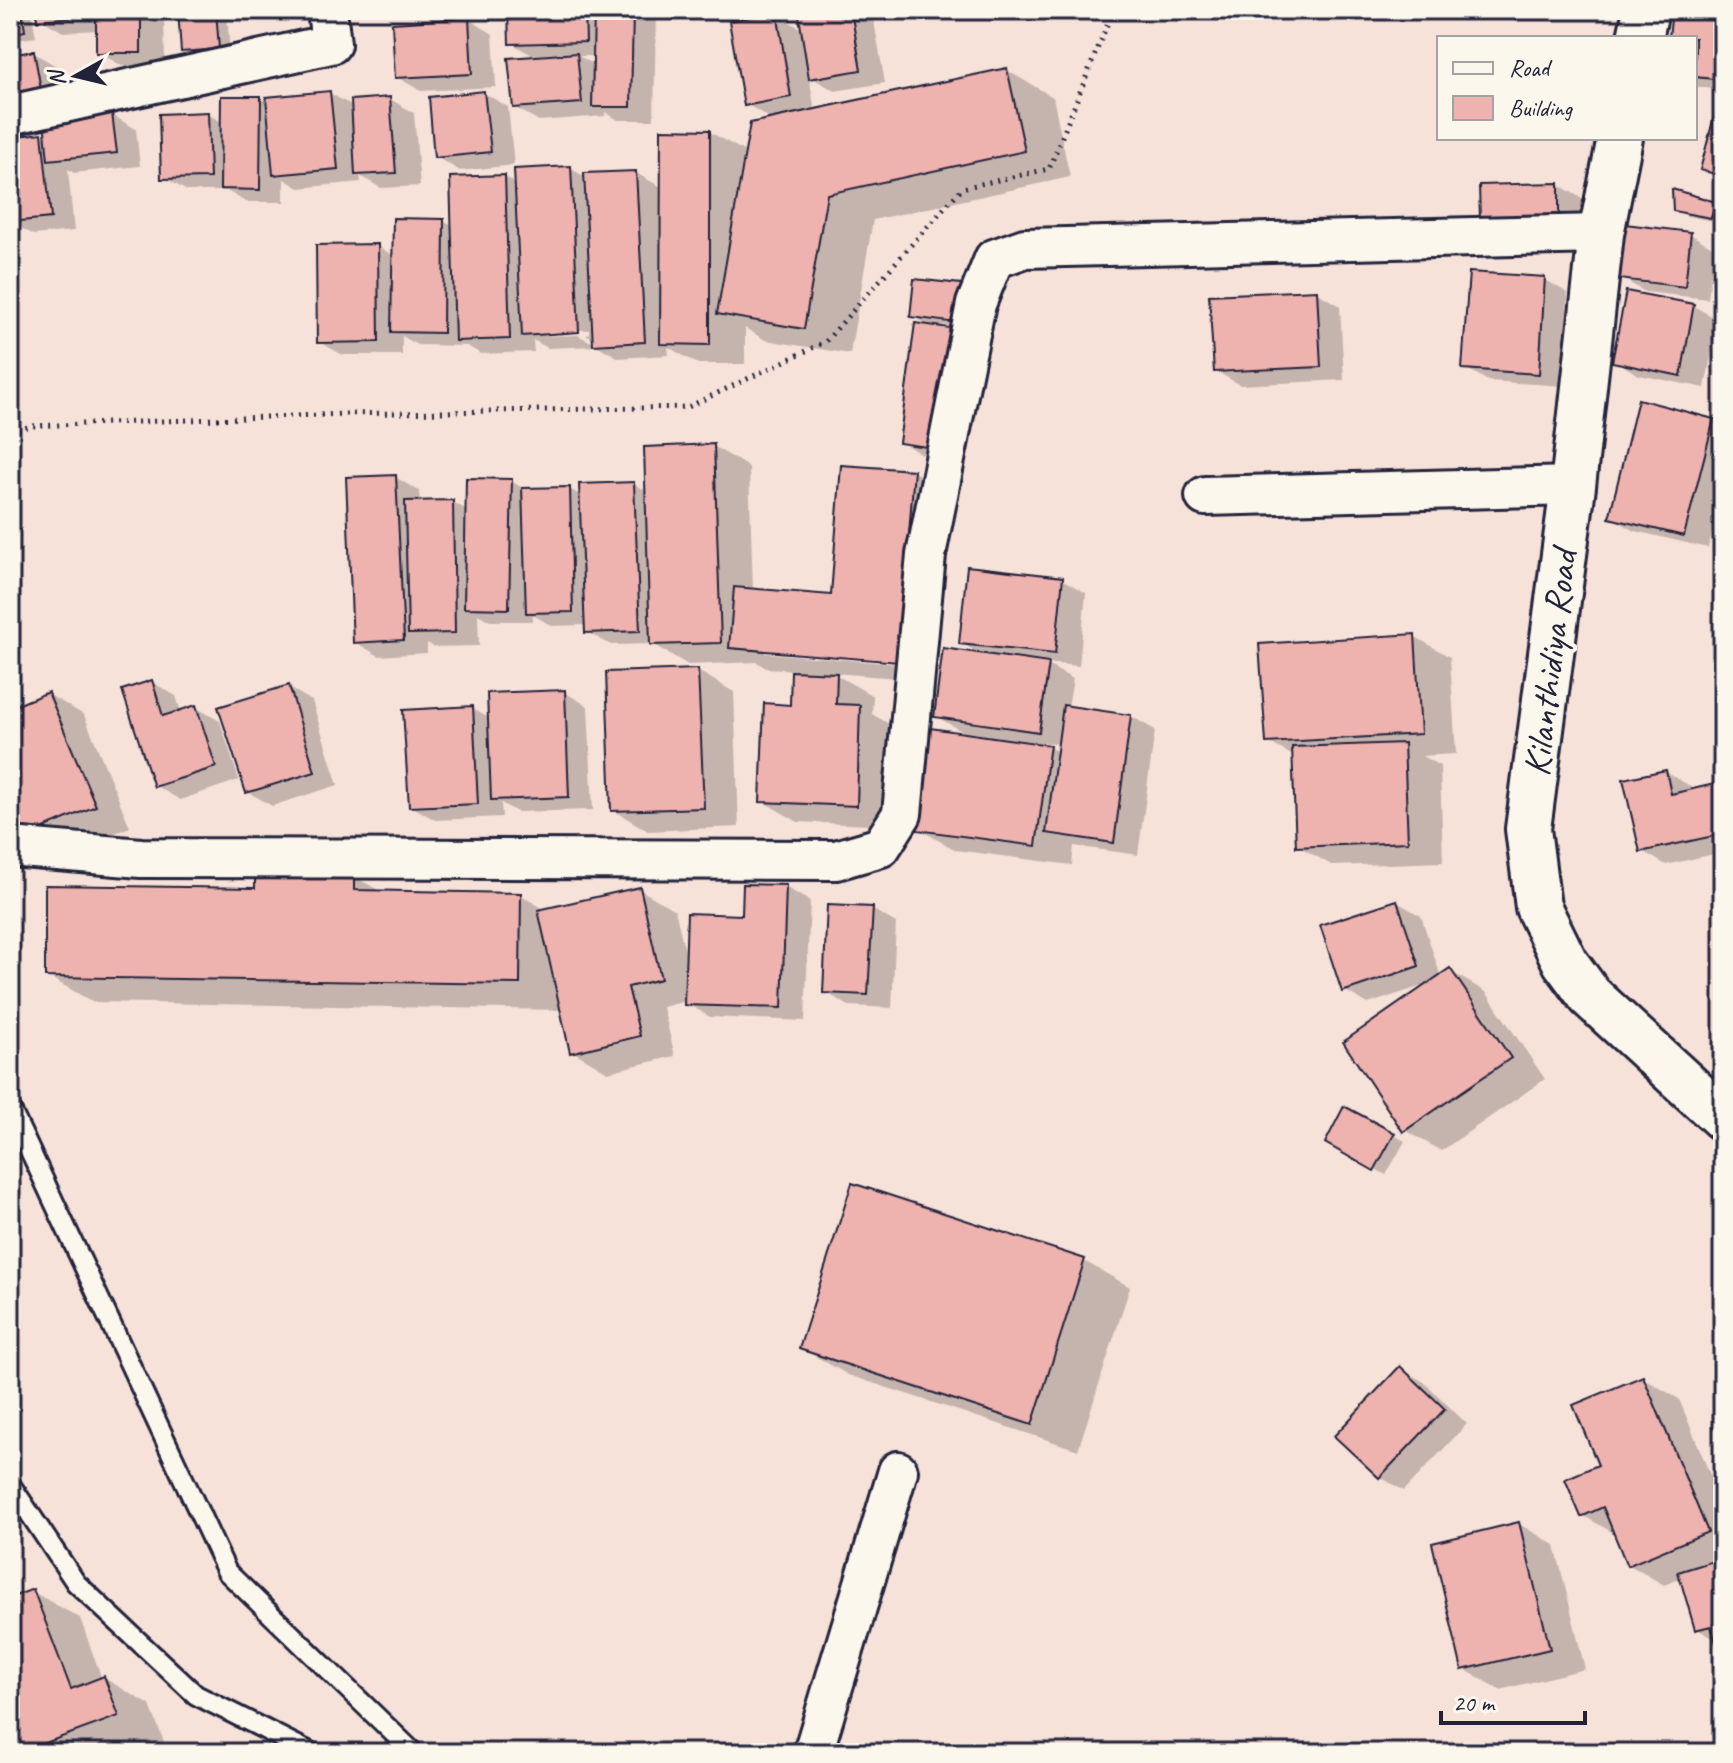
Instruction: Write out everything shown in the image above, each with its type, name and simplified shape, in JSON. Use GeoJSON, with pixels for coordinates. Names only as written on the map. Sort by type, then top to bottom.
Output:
{"type":"FeatureCollection","features":[{"type":"Feature","properties":{"kind":"street"},"geometry":{"type":"LineString","coordinates":[[10,115],[331,44],[327,10]]}},
{"type":"Feature","properties":{"kind":"street"},"geometry":{"type":"LineString","coordinates":[[1640,36],[1646,10]]}},
{"type":"Feature","properties":{"kind":"street","name":"Kilanthidiya Road"},"geometry":{"type":"LineString","coordinates":[[1620,140],[1601,234],[1573,486],[1528,829],[1538,907],[1565,962],[1590,996],[1723,1118]]}},
{"type":"Feature","properties":{"kind":"street"},"geometry":{"type":"LineString","coordinates":[[10,847],[141,858],[836,860],[881,847],[902,814],[926,555],[976,304],[994,259],[1025,248],[1601,234]]}},
{"type":"Feature","properties":{"kind":"street"},"geometry":{"type":"LineString","coordinates":[[1205,496],[1573,486]]}},
{"type":"Feature","properties":{"kind":"street"},"geometry":{"type":"LineString","coordinates":[[813,1753],[898,1471]]}},
{"type":"Feature","properties":{"kind":"lane"},"geometry":{"type":"LineString","coordinates":[[10,1108],[227,1572],[414,1753]]}},
{"type":"Feature","properties":{"kind":"lane"},"geometry":{"type":"LineString","coordinates":[[10,1484],[76,1583],[196,1695],[312,1753]]}},
{"type":"Feature","properties":{"kind":"path"},"geometry":{"type":"LineString","coordinates":[[10,432],[31,426],[346,414],[688,407],[825,342],[962,188],[1049,169],[1113,10]]}},
{"type":"Feature","properties":{"kind":"building"},"geometry":{"type":"Polygon","coordinates":[[[10,10],[22,10],[25,31],[10,34],[10,10]]]}},
{"type":"Feature","properties":{"kind":"building"},"geometry":{"type":"Polygon","coordinates":[[[37,10],[88,10],[88,16],[37,20],[37,10]]]}},
{"type":"Feature","properties":{"kind":"building"},"geometry":{"type":"Polygon","coordinates":[[[96,10],[141,10],[141,53],[96,53],[96,10]]]}},
{"type":"Feature","properties":{"kind":"building"},"geometry":{"type":"Polygon","coordinates":[[[178,10],[216,10],[219,49],[181,52],[178,10]]]}},
{"type":"Feature","properties":{"kind":"building"},"geometry":{"type":"Polygon","coordinates":[[[508,10],[585,10],[586,42],[509,44],[508,10]]]}},
{"type":"Feature","properties":{"kind":"building"},"geometry":{"type":"Polygon","coordinates":[[[594,10],[633,10],[631,107],[592,107],[594,10]]]}},
{"type":"Feature","properties":{"kind":"building"},"geometry":{"type":"Polygon","coordinates":[[[798,10],[851,10],[861,70],[809,79],[798,10]]]}},
{"type":"Feature","properties":{"kind":"building"},"geometry":{"type":"Polygon","coordinates":[[[1672,10],[1723,10],[1723,80],[1697,77],[1697,36],[1669,36],[1672,10]]]}},
{"type":"Feature","properties":{"kind":"building"},"geometry":{"type":"Polygon","coordinates":[[[777,12],[791,97],[744,106],[729,21],[777,12]]]}},
{"type":"Feature","properties":{"kind":"building"},"geometry":{"type":"Polygon","coordinates":[[[469,18],[472,74],[395,78],[392,23],[469,18]]]}},
{"type":"Feature","properties":{"kind":"building"},"geometry":{"type":"Polygon","coordinates":[[[34,51],[42,95],[10,101],[10,55],[34,51]]]}},
{"type":"Feature","properties":{"kind":"building"},"geometry":{"type":"Polygon","coordinates":[[[577,53],[582,103],[513,108],[508,58],[577,53]]]}},
{"type":"Feature","properties":{"kind":"building"},"geometry":{"type":"Polygon","coordinates":[[[1007,68],[1025,151],[827,194],[804,329],[717,314],[750,123],[1007,68]]]}},
{"type":"Feature","properties":{"kind":"building"},"geometry":{"type":"Polygon","coordinates":[[[1723,90],[1723,176],[1700,170],[1723,90]]]}},
{"type":"Feature","properties":{"kind":"building"},"geometry":{"type":"Polygon","coordinates":[[[330,91],[338,169],[273,175],[266,97],[330,91]]]}},
{"type":"Feature","properties":{"kind":"building"},"geometry":{"type":"Polygon","coordinates":[[[484,91],[491,152],[434,158],[429,97],[484,91]]]}},
{"type":"Feature","properties":{"kind":"building"},"geometry":{"type":"Polygon","coordinates":[[[221,96],[261,96],[260,190],[220,189],[221,96]]]}},
{"type":"Feature","properties":{"kind":"building"},"geometry":{"type":"Polygon","coordinates":[[[390,97],[396,173],[355,175],[351,100],[390,97]]]}},
{"type":"Feature","properties":{"kind":"building"},"geometry":{"type":"Polygon","coordinates":[[[208,112],[210,178],[161,179],[159,114],[208,112]]]}},
{"type":"Feature","properties":{"kind":"building"},"geometry":{"type":"Polygon","coordinates":[[[112,113],[117,153],[48,160],[44,120],[112,113]]]}},
{"type":"Feature","properties":{"kind":"building"},"geometry":{"type":"Polygon","coordinates":[[[661,129],[710,130],[710,345],[660,344],[661,129]]]}},
{"type":"Feature","properties":{"kind":"building"},"geometry":{"type":"Polygon","coordinates":[[[42,133],[51,218],[10,222],[10,137],[42,133]]]}},
{"type":"Feature","properties":{"kind":"building"},"geometry":{"type":"Polygon","coordinates":[[[571,166],[579,332],[522,336],[514,169],[571,166]]]}},
{"type":"Feature","properties":{"kind":"building"},"geometry":{"type":"Polygon","coordinates":[[[636,171],[645,342],[593,345],[584,173],[636,171]]]}},
{"type":"Feature","properties":{"kind":"building"},"geometry":{"type":"Polygon","coordinates":[[[505,175],[510,339],[455,341],[450,177],[505,175]]]}},
{"type":"Feature","properties":{"kind":"building"},"geometry":{"type":"Polygon","coordinates":[[[1559,183],[1559,219],[1480,220],[1479,185],[1559,183]]]}},
{"type":"Feature","properties":{"kind":"building"},"geometry":{"type":"Polygon","coordinates":[[[1672,189],[1716,202],[1711,218],[1673,211],[1672,189]]]}},
{"type":"Feature","properties":{"kind":"building"},"geometry":{"type":"Polygon","coordinates":[[[393,218],[444,219],[443,333],[391,332],[393,218]]]}},
{"type":"Feature","properties":{"kind":"building"},"geometry":{"type":"Polygon","coordinates":[[[1625,224],[1691,232],[1685,287],[1619,279],[1625,224]]]}},
{"type":"Feature","properties":{"kind":"building"},"geometry":{"type":"Polygon","coordinates":[[[378,244],[379,342],[317,343],[316,245],[378,244]]]}},
{"type":"Feature","properties":{"kind":"building"},"geometry":{"type":"Polygon","coordinates":[[[1469,272],[1545,277],[1539,374],[1462,369],[1469,272]]]}},
{"type":"Feature","properties":{"kind":"building"},"geometry":{"type":"Polygon","coordinates":[[[914,279],[961,284],[957,323],[910,317],[914,279]]]}},
{"type":"Feature","properties":{"kind":"building"},"geometry":{"type":"Polygon","coordinates":[[[1317,290],[1321,367],[1214,372],[1209,295],[1317,290]]]}},
{"type":"Feature","properties":{"kind":"building"},"geometry":{"type":"Polygon","coordinates":[[[1626,291],[1694,304],[1681,376],[1612,362],[1626,291]]]}},
{"type":"Feature","properties":{"kind":"building"},"geometry":{"type":"Polygon","coordinates":[[[915,323],[950,328],[934,448],[899,443],[915,323]]]}},
{"type":"Feature","properties":{"kind":"building"},"geometry":{"type":"Polygon","coordinates":[[[1638,399],[1714,419],[1684,536],[1609,518],[1638,399]]]}},
{"type":"Feature","properties":{"kind":"building"},"geometry":{"type":"Polygon","coordinates":[[[714,444],[721,643],[650,645],[644,447],[714,444]]]}},
{"type":"Feature","properties":{"kind":"building"},"geometry":{"type":"Polygon","coordinates":[[[841,465],[914,470],[899,662],[729,648],[734,587],[831,595],[841,465]]]}},
{"type":"Feature","properties":{"kind":"building"},"geometry":{"type":"Polygon","coordinates":[[[396,475],[404,640],[353,643],[346,477],[396,475]]]}},
{"type":"Feature","properties":{"kind":"building"},"geometry":{"type":"Polygon","coordinates":[[[466,478],[512,479],[509,609],[464,608],[466,478]]]}},
{"type":"Feature","properties":{"kind":"building"},"geometry":{"type":"Polygon","coordinates":[[[634,482],[640,631],[585,633],[579,484],[634,482]]]}},
{"type":"Feature","properties":{"kind":"building"},"geometry":{"type":"Polygon","coordinates":[[[570,487],[573,612],[526,613],[522,488],[570,487]]]}},
{"type":"Feature","properties":{"kind":"building"},"geometry":{"type":"Polygon","coordinates":[[[453,500],[455,633],[408,634],[405,501],[453,500]]]}},
{"type":"Feature","properties":{"kind":"building"},"geometry":{"type":"Polygon","coordinates":[[[967,566],[1063,577],[1055,654],[959,644],[967,566]]]}},
{"type":"Feature","properties":{"kind":"building"},"geometry":{"type":"Polygon","coordinates":[[[1415,634],[1421,734],[1266,743],[1259,644],[1415,634]]]}},
{"type":"Feature","properties":{"kind":"building"},"geometry":{"type":"Polygon","coordinates":[[[943,648],[1049,663],[1039,732],[934,717],[943,648]]]}},
{"type":"Feature","properties":{"kind":"building"},"geometry":{"type":"Polygon","coordinates":[[[698,669],[704,808],[611,811],[606,672],[698,669]]]}},
{"type":"Feature","properties":{"kind":"building"},"geometry":{"type":"Polygon","coordinates":[[[791,671],[837,673],[836,704],[860,705],[857,806],[760,802],[764,703],[790,705],[791,671]]]}},
{"type":"Feature","properties":{"kind":"building"},"geometry":{"type":"Polygon","coordinates":[[[152,680],[163,716],[196,705],[216,767],[154,787],[122,690],[152,680]]]}},
{"type":"Feature","properties":{"kind":"building"},"geometry":{"type":"Polygon","coordinates":[[[289,685],[315,772],[246,793],[218,707],[289,685]]]}},
{"type":"Feature","properties":{"kind":"building"},"geometry":{"type":"Polygon","coordinates":[[[565,690],[569,797],[491,800],[487,693],[565,690]]]}},
{"type":"Feature","properties":{"kind":"building"},"geometry":{"type":"Polygon","coordinates":[[[48,692],[96,806],[18,839],[10,820],[10,708],[48,692]]]}},
{"type":"Feature","properties":{"kind":"building"},"geometry":{"type":"Polygon","coordinates":[[[1063,705],[1131,715],[1114,843],[1046,833],[1063,705]]]}},
{"type":"Feature","properties":{"kind":"building"},"geometry":{"type":"Polygon","coordinates":[[[473,706],[478,804],[409,807],[403,710],[473,706]]]}},
{"type":"Feature","properties":{"kind":"building"},"geometry":{"type":"Polygon","coordinates":[[[930,728],[1050,745],[1036,846],[917,830],[930,728]]]}},
{"type":"Feature","properties":{"kind":"building"},"geometry":{"type":"Polygon","coordinates":[[[1404,743],[1408,842],[1296,847],[1292,747],[1404,743]]]}},
{"type":"Feature","properties":{"kind":"building"},"geometry":{"type":"Polygon","coordinates":[[[1666,770],[1671,794],[1723,782],[1723,834],[1640,852],[1623,779],[1666,770]]]}},
{"type":"Feature","properties":{"kind":"building"},"geometry":{"type":"Polygon","coordinates":[[[255,872],[354,874],[354,890],[521,893],[520,984],[45,977],[45,885],[255,888],[255,872]]]}},
{"type":"Feature","properties":{"kind":"building"},"geometry":{"type":"Polygon","coordinates":[[[743,884],[786,885],[782,1008],[684,1005],[687,913],[742,915],[743,884]]]}},
{"type":"Feature","properties":{"kind":"building"},"geometry":{"type":"Polygon","coordinates":[[[640,887],[661,979],[628,987],[640,1036],[570,1053],[538,910],[640,887]]]}},
{"type":"Feature","properties":{"kind":"building"},"geometry":{"type":"Polygon","coordinates":[[[1397,900],[1419,966],[1342,992],[1320,925],[1397,900]]]}},
{"type":"Feature","properties":{"kind":"building"},"geometry":{"type":"Polygon","coordinates":[[[827,905],[873,907],[868,995],[823,993],[827,905]]]}},
{"type":"Feature","properties":{"kind":"building"},"geometry":{"type":"Polygon","coordinates":[[[1450,968],[1511,1058],[1403,1132],[1343,1042],[1450,968]]]}},
{"type":"Feature","properties":{"kind":"building"},"geometry":{"type":"Polygon","coordinates":[[[1344,1106],[1395,1133],[1374,1171],[1325,1143],[1344,1106]]]}},
{"type":"Feature","properties":{"kind":"building"},"geometry":{"type":"Polygon","coordinates":[[[852,1183],[1085,1259],[1032,1425],[799,1349],[852,1183]]]}},
{"type":"Feature","properties":{"kind":"building"},"geometry":{"type":"Polygon","coordinates":[[[1400,1366],[1445,1409],[1379,1478],[1334,1436],[1400,1366]]]}},
{"type":"Feature","properties":{"kind":"building"},"geometry":{"type":"Polygon","coordinates":[[[1643,1376],[1708,1532],[1627,1566],[1603,1507],[1581,1517],[1565,1479],[1598,1465],[1573,1405],[1643,1376]]]}},
{"type":"Feature","properties":{"kind":"building"},"geometry":{"type":"Polygon","coordinates":[[[1519,1522],[1550,1649],[1462,1670],[1432,1543],[1519,1522]]]}},
{"type":"Feature","properties":{"kind":"building"},"geometry":{"type":"Polygon","coordinates":[[[1723,1558],[1723,1668],[1711,1626],[1695,1630],[1678,1572],[1723,1558]]]}},
{"type":"Feature","properties":{"kind":"building"},"geometry":{"type":"Polygon","coordinates":[[[33,1589],[71,1689],[104,1676],[119,1716],[18,1753],[10,1753],[10,1598],[33,1589]]]}}]}
